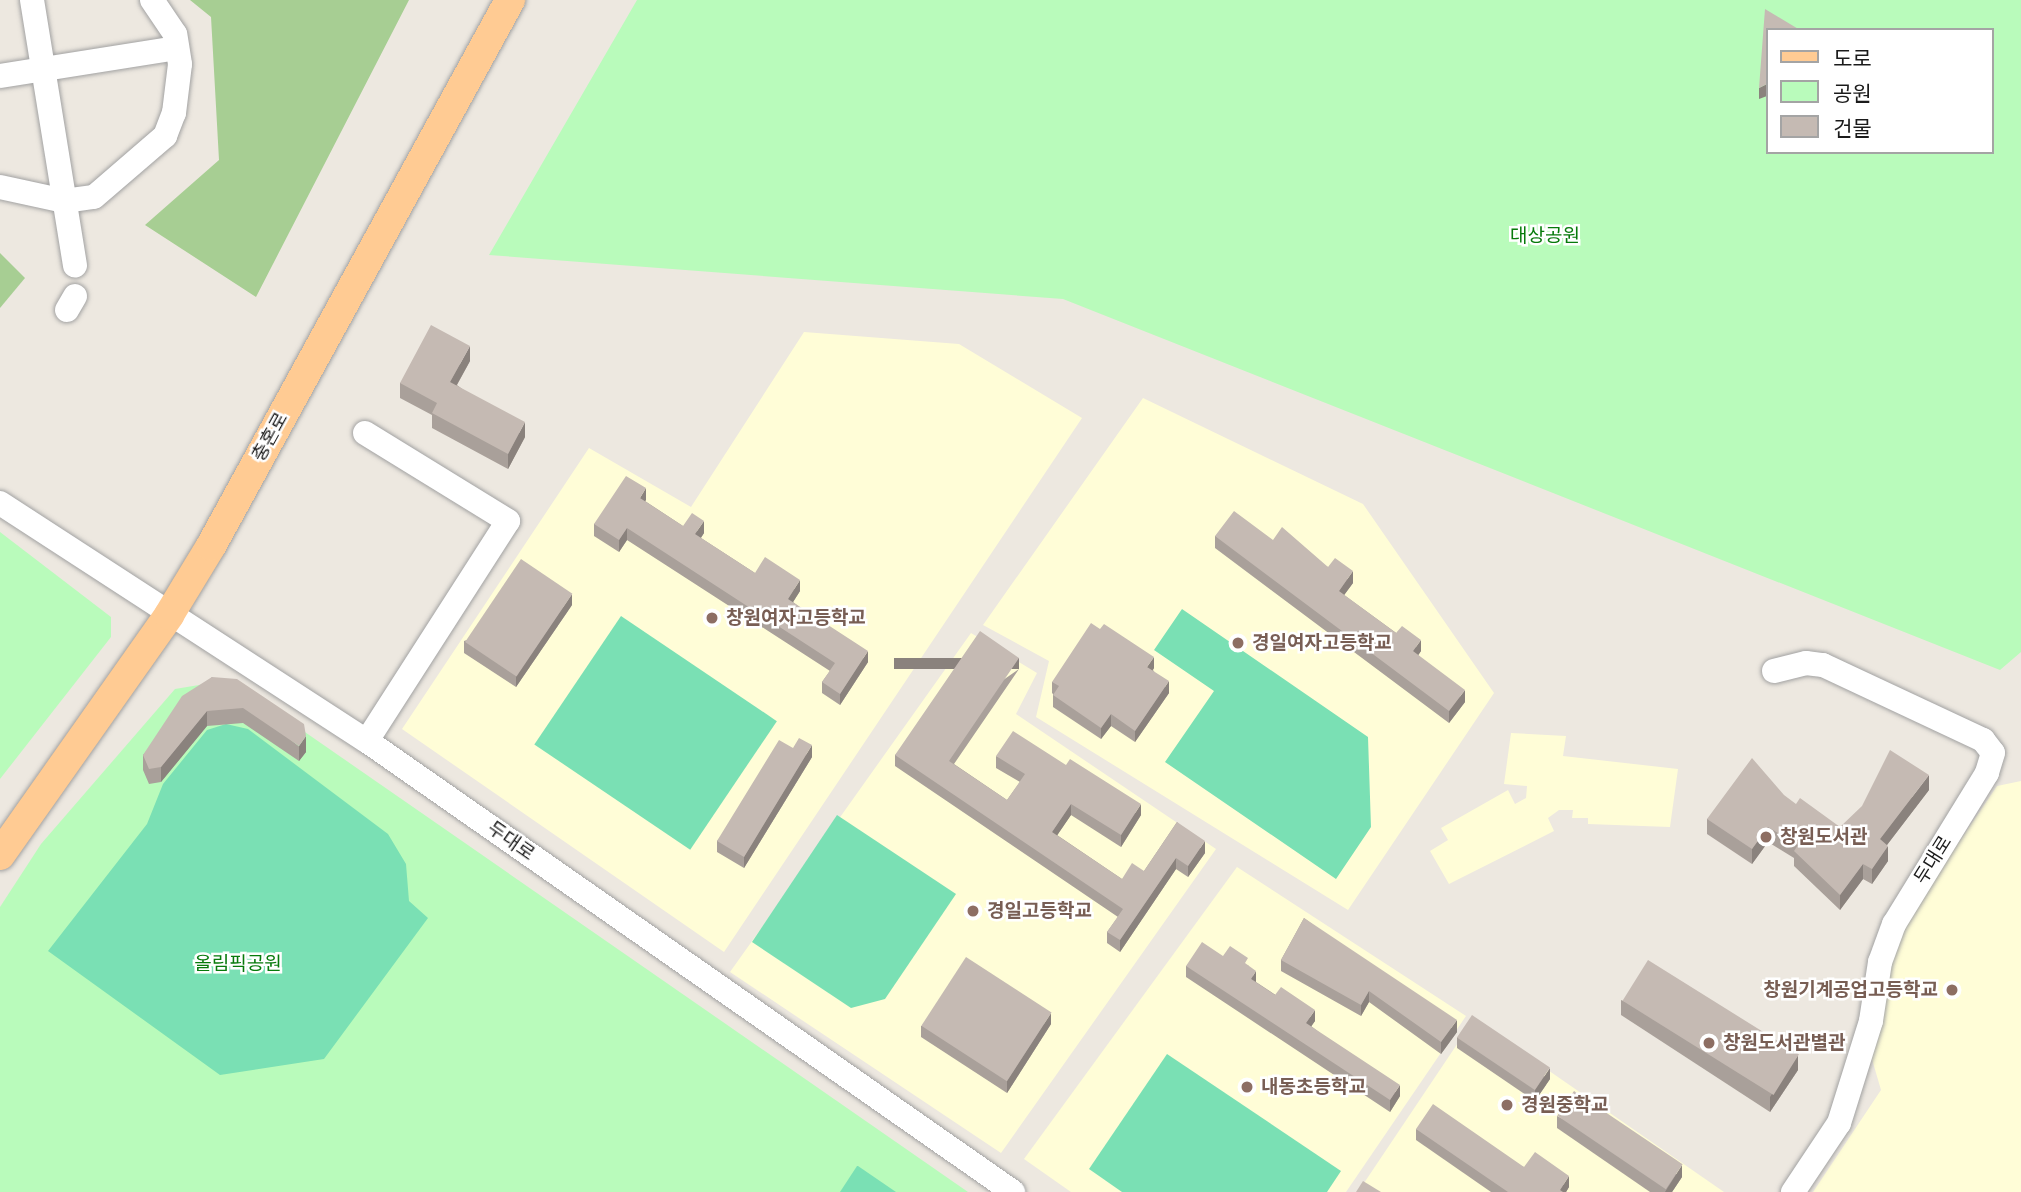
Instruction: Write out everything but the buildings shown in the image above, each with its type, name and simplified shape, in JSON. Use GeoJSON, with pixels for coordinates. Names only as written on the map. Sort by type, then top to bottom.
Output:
{"type":"FeatureCollection","features":[{"type":"Feature","properties":{"kind":"main road","name":"충혼로"},"geometry":{"type":"LineString","coordinates":[[0,855],[169,615],[510,0]]}},
{"type":"Feature","properties":{"kind":"street"},"geometry":{"type":"LineString","coordinates":[[32,0],[75,266]]}},
{"type":"Feature","properties":{"kind":"street"},"geometry":{"type":"LineString","coordinates":[[0,187],[64,201],[94,197],[165,136],[174,113],[177,48],[175,34],[152,0]]}},
{"type":"Feature","properties":{"kind":"street"},"geometry":{"type":"LineString","coordinates":[[0,76],[177,48]]}},
{"type":"Feature","properties":{"kind":"street"},"geometry":{"type":"LineString","coordinates":[[365,433],[508,521],[367,741]]}},
{"type":"Feature","properties":{"kind":"street","name":"두대로"},"geometry":{"type":"LineString","coordinates":[[0,503],[367,741],[1013,1192]]}},
{"type":"Feature","properties":{"kind":"street","name":"두대로"},"geometry":{"type":"LineString","coordinates":[[1774,671],[1806,663],[1823,665],[1983,740],[1993,753],[1987,773],[1894,924],[1880,962],[1871,1021],[1839,1123],[1793,1192]]}},
{"type":"Feature","properties":{"kind":"shaded area","name":"창원여자고등학교"},"geometry":{"type":"Polygon","coordinates":[[[804,332],[959,344],[1082,418],[724,952],[402,729],[589,448],[691,507],[804,332]]]}},
{"type":"Feature","properties":{"kind":"shaded area","name":"경일여자고등학교"},"geometry":{"type":"Polygon","coordinates":[[[1143,398],[1363,504],[1494,693],[1348,910],[1036,717],[1049,661],[983,625],[1143,398]]]}},
{"type":"Feature","properties":{"kind":"shaded area","name":"경일고등학교"},"geometry":{"type":"Polygon","coordinates":[[[971,633],[1037,673],[1016,714],[1216,849],[1001,1153],[730,972],[971,633]]]}},
{"type":"Feature","properties":{"kind":"shaded area"},"geometry":{"type":"Polygon","coordinates":[[[1511,733],[1566,736],[1563,756],[1678,769],[1670,827],[1588,824],[1588,818],[1572,818],[1573,810],[1559,810],[1548,818],[1554,831],[1449,884],[1430,851],[1448,840],[1441,828],[1508,790],[1515,804],[1526,798],[1527,786],[1504,784],[1511,733]]]}},
{"type":"Feature","properties":{"kind":"shaded area","name":"창원기계공업고등학교"},"geometry":{"type":"Polygon","coordinates":[[[2021,781],[2021,1192],[1813,1192],[1881,1090],[1869,1049],[1898,932],[1997,786],[2021,781]]]}},
{"type":"Feature","properties":{"kind":"shaded area","name":"내동초등학교"},"geometry":{"type":"Polygon","coordinates":[[[1237,867],[1466,1016],[1346,1192],[1071,1192],[1024,1159],[1237,867]]]}},
{"type":"Feature","properties":{"kind":"shaded area","name":"경원중학교"},"geometry":{"type":"Polygon","coordinates":[[[1474,1019],[1724,1192],[1358,1192],[1474,1019]]]}},
{"type":"Feature","properties":{"kind":"green space"},"geometry":{"type":"Polygon","coordinates":[[[190,0],[409,0],[256,297],[145,225],[219,160],[211,17],[190,0]]]}},
{"type":"Feature","properties":{"kind":"green space","name":"대상공원"},"geometry":{"type":"Polygon","coordinates":[[[637,0],[2021,0],[2021,652],[2000,670],[1063,299],[489,255],[637,0]]]}},
{"type":"Feature","properties":{"kind":"green space"},"geometry":{"type":"Polygon","coordinates":[[[0,253],[25,278],[0,308],[0,253]]]}},
{"type":"Feature","properties":{"kind":"green space"},"geometry":{"type":"Polygon","coordinates":[[[0,532],[111,617],[111,637],[0,779],[0,532]]]}},
{"type":"Feature","properties":{"kind":"green space"},"geometry":{"type":"Polygon","coordinates":[[[1182,609],[1368,737],[1371,827],[1336,879],[1165,762],[1214,691],[1154,650],[1182,609]]]}},
{"type":"Feature","properties":{"kind":"green space"},"geometry":{"type":"Polygon","coordinates":[[[621,616],[777,721],[690,850],[534,745],[621,616]]]}},
{"type":"Feature","properties":{"kind":"green space","name":"올림픽공원"},"geometry":{"type":"Polygon","coordinates":[[[205,684],[240,687],[968,1192],[0,1192],[0,907],[41,844],[175,689],[205,684]]]}},
{"type":"Feature","properties":{"kind":"green space"},"geometry":{"type":"Polygon","coordinates":[[[226,724],[248,729],[388,834],[406,864],[409,901],[428,918],[324,1059],[220,1075],[48,951],[147,824],[163,784],[207,730],[226,724]]]}},
{"type":"Feature","properties":{"kind":"green space"},"geometry":{"type":"Polygon","coordinates":[[[837,815],[956,894],[885,999],[851,1008],[752,942],[837,815]]]}},
{"type":"Feature","properties":{"kind":"green space"},"geometry":{"type":"Polygon","coordinates":[[[1167,1054],[1341,1171],[1327,1192],[1122,1192],[1089,1169],[1167,1054]]]}},
{"type":"Feature","properties":{"kind":"green space"},"geometry":{"type":"Polygon","coordinates":[[[858,1166],[896,1192],[840,1192],[858,1166]]]}},
{"type":"Feature","properties":{"kind":"place","name":"창원여자고등학교"},"geometry":{"type":"Point","coordinates":[712,618]}},
{"type":"Feature","properties":{"kind":"place","name":"경일여자고등학교"},"geometry":{"type":"Point","coordinates":[1238,643]}},
{"type":"Feature","properties":{"kind":"place","name":"창원도서관"},"geometry":{"type":"Point","coordinates":[1766,837]}},
{"type":"Feature","properties":{"kind":"place","name":"경일고등학교"},"geometry":{"type":"Point","coordinates":[973,911]}},
{"type":"Feature","properties":{"kind":"place","name":"창원기계공업고등학교"},"geometry":{"type":"Point","coordinates":[1952,990]}},
{"type":"Feature","properties":{"kind":"place","name":"창원도서관별관"},"geometry":{"type":"Point","coordinates":[1709,1043]}},
{"type":"Feature","properties":{"kind":"place","name":"내동초등학교"},"geometry":{"type":"Point","coordinates":[1247,1087]}},
{"type":"Feature","properties":{"kind":"place","name":"경원중학교"},"geometry":{"type":"Point","coordinates":[1507,1105]}}]}
